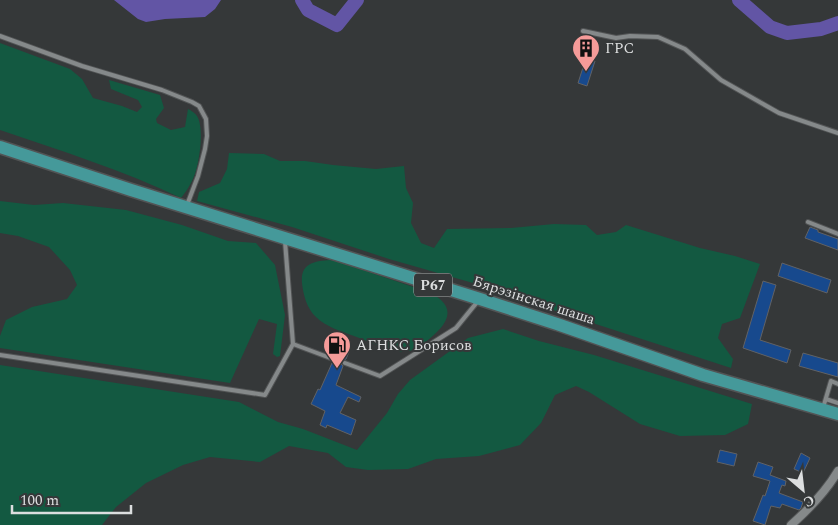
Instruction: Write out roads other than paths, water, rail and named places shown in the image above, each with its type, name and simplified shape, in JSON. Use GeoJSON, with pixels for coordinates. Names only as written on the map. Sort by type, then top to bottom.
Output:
{"type":"FeatureCollection","features":[{"type":"Feature","properties":{"kind":"main road","name":"Бярэзінская шаша"},"geometry":{"type":"LineString","coordinates":[[0,147],[480,299],[703,375],[824,404],[838,414]]}},
{"type":"Feature","properties":{"kind":"street"},"geometry":{"type":"LineString","coordinates":[[791,525],[812,506],[838,471]]}},
{"type":"Feature","properties":{"kind":"lane"},"geometry":{"type":"LineString","coordinates":[[583,31],[616,38],[630,36],[658,37],[685,49],[721,80],[779,113],[838,133]]}},
{"type":"Feature","properties":{"kind":"lane"},"geometry":{"type":"LineString","coordinates":[[0,36],[82,66],[162,90],[199,106],[206,119],[207,136],[198,176],[186,207]]}},
{"type":"Feature","properties":{"kind":"lane"},"geometry":{"type":"LineString","coordinates":[[808,222],[838,234]]}},
{"type":"Feature","properties":{"kind":"lane"},"geometry":{"type":"LineString","coordinates":[[0,355],[265,396],[293,344],[285,238]]}},
{"type":"Feature","properties":{"kind":"lane"},"geometry":{"type":"LineString","coordinates":[[345,363],[380,376],[456,328],[480,299]]}},
{"type":"Feature","properties":{"kind":"lane"},"geometry":{"type":"LineString","coordinates":[[293,344],[333,359]]}},
{"type":"Feature","properties":{"kind":"lane"},"geometry":{"type":"LineString","coordinates":[[838,384],[831,381],[824,404],[838,403]]}},
{"type":"Feature","properties":{"kind":"waterway"},"geometry":{"type":"LineString","coordinates":[[302,0],[308,10],[337,25],[357,0]]}},
{"type":"Feature","properties":{"kind":"waterway"},"geometry":{"type":"LineString","coordinates":[[739,0],[770,27],[787,33],[821,29],[838,23]]}},
{"type":"Feature","properties":{"kind":"place","name":"ГРС"},"geometry":{"type":"Point","coordinates":[586,72]}},
{"type":"Feature","properties":{"kind":"place","name":"АГНКС Борисов"},"geometry":{"type":"Point","coordinates":[337,369]}}]}
